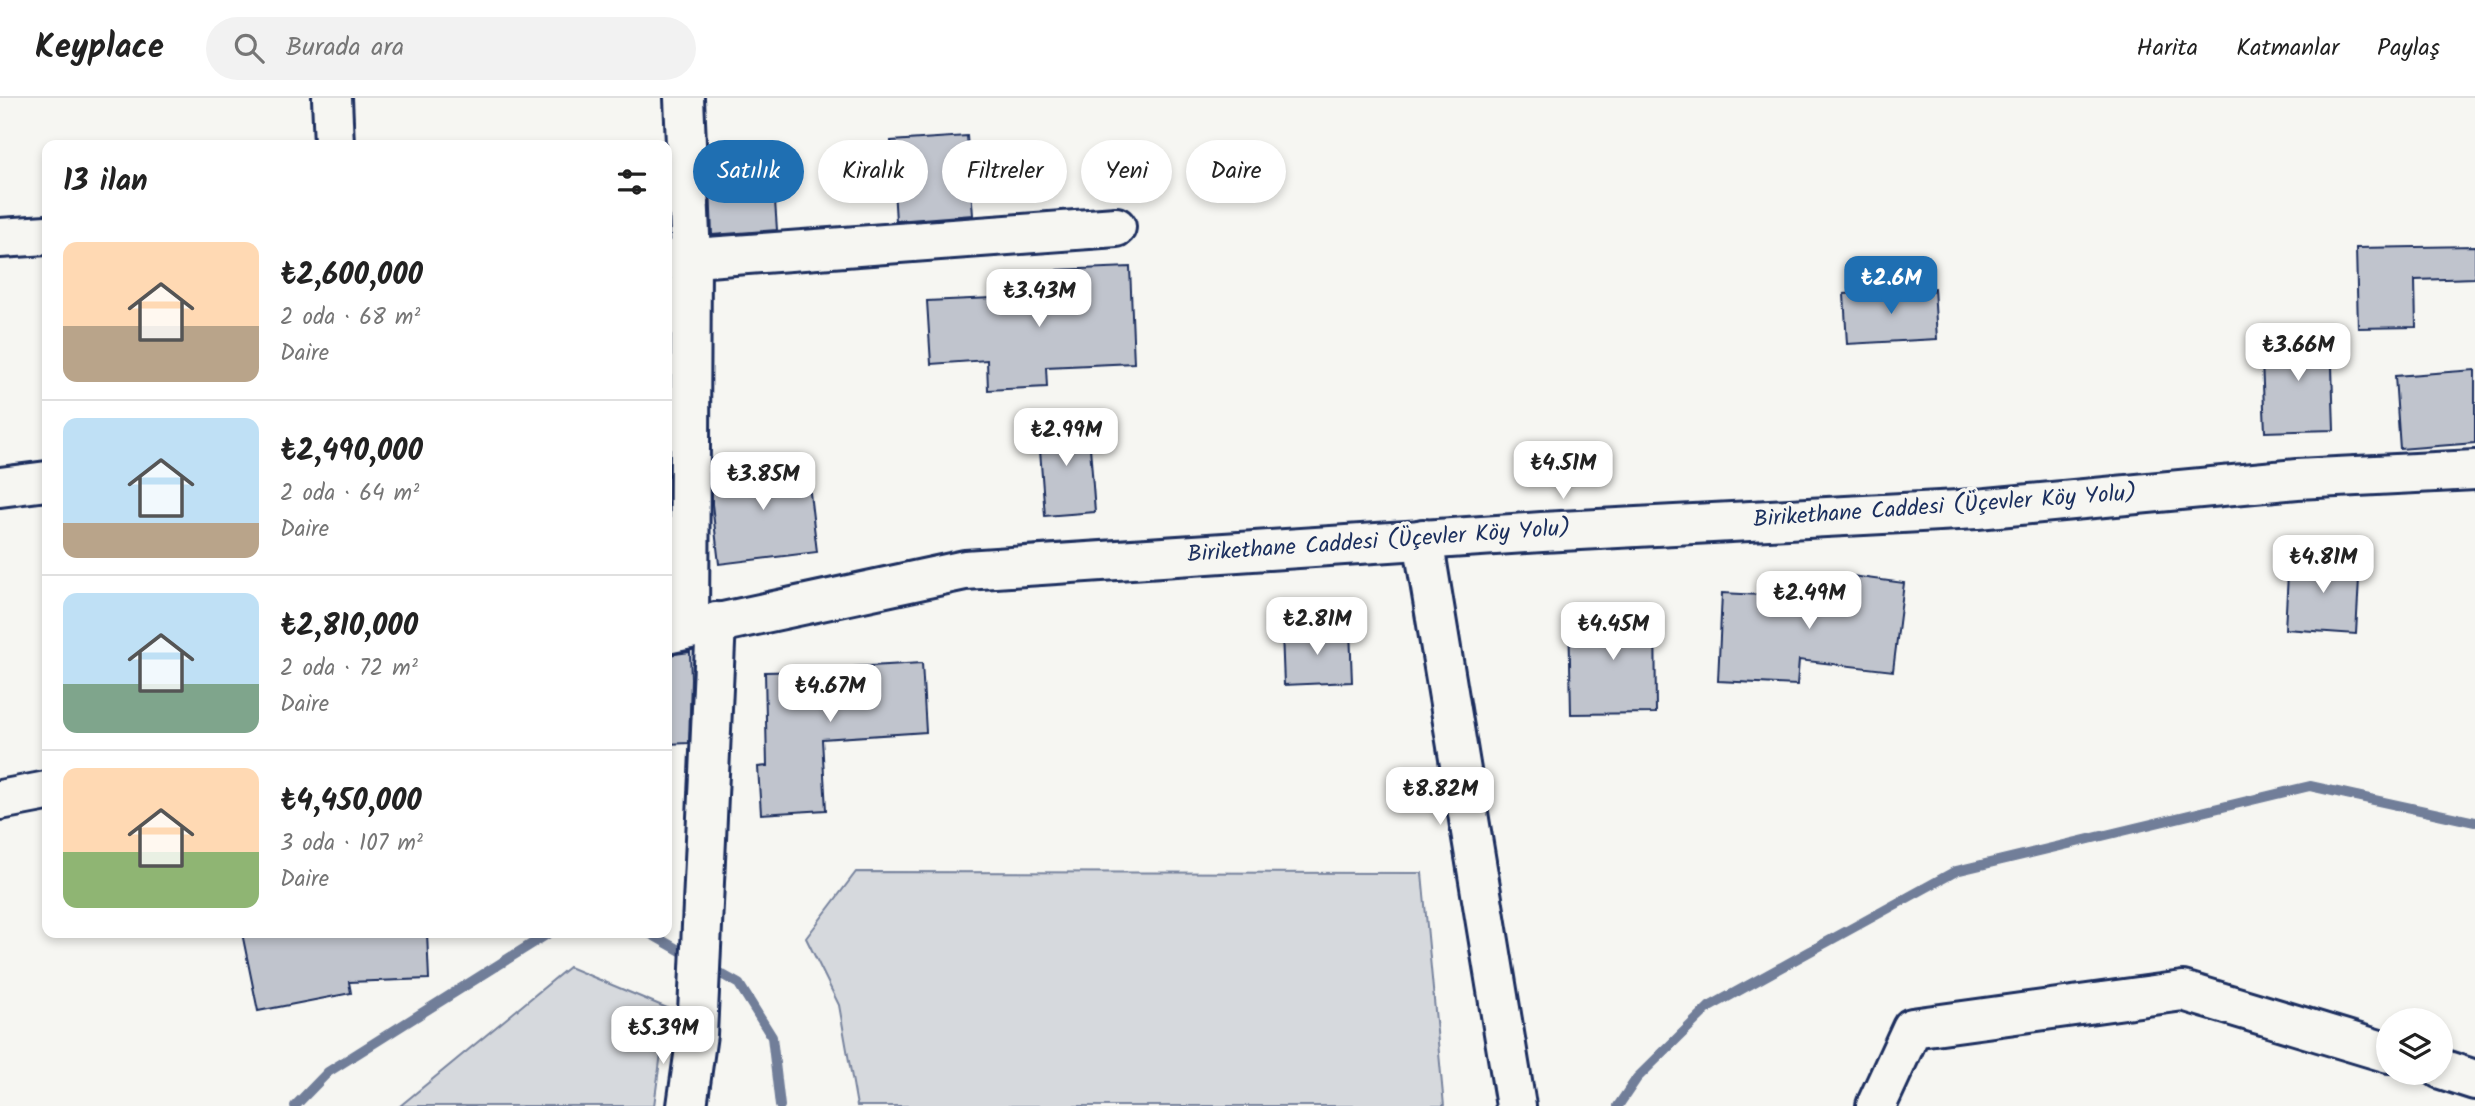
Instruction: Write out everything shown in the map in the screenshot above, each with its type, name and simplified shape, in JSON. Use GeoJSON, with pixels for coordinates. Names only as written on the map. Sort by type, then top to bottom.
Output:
{"type":"FeatureCollection","features":[{"type":"Feature","properties":{"kind":"street"},"geometry":{"type":"LineString","coordinates":[[332,98],[334,140]]}},
{"type":"Feature","properties":{"kind":"street"},"geometry":{"type":"LineString","coordinates":[[684,98],[679,259],[703,893],[697,1034],[687,1106]]}},
{"type":"Feature","properties":{"kind":"street"},"geometry":{"type":"LineString","coordinates":[[679,259],[1116,227]]}},
{"type":"Feature","properties":{"kind":"street"},"geometry":{"type":"LineString","coordinates":[[0,238],[42,235]]}},
{"type":"Feature","properties":{"kind":"street","name":"Birikethane Caddesi (Üçevler Köy Yolu)"},"geometry":{"type":"LineString","coordinates":[[691,627],[965,570],[1423,539],[1977,509],[2297,479],[2475,470]]}},
{"type":"Feature","properties":{"kind":"street"},"geometry":{"type":"LineString","coordinates":[[0,487],[42,482]]}},
{"type":"Feature","properties":{"kind":"street"},"geometry":{"type":"LineString","coordinates":[[1423,539],[1516,1106]]}},
{"type":"Feature","properties":{"kind":"street"},"geometry":{"type":"LineString","coordinates":[[0,800],[42,792]]}},
{"type":"Feature","properties":{"kind":"street"},"geometry":{"type":"LineString","coordinates":[[1876,1106],[1912,1028],[2183,991],[2376,1049]]}},
{"type":"Feature","properties":{"kind":"street"},"geometry":{"type":"LineString","coordinates":[[2453,1073],[2475,1080]]}},
{"type":"Feature","properties":{"kind":"shaded area"},"geometry":{"type":"Polygon","coordinates":[[[856,872],[1422,873],[1444,1106],[857,1106],[839,1005],[806,938],[856,872]]]}},
{"type":"Feature","properties":{"kind":"shaded area"},"geometry":{"type":"Polygon","coordinates":[[[569,967],[667,1008],[654,1106],[400,1106],[569,967]]]}},
{"type":"Feature","properties":{"kind":"building"},"geometry":{"type":"Polygon","coordinates":[[[967,136],[967,140],[942,140],[942,203],[972,203],[973,215],[896,221],[895,203],[928,203],[928,140],[906,140],[967,136]]]}},
{"type":"Feature","properties":{"kind":"building"},"geometry":{"type":"Polygon","coordinates":[[[711,203],[775,203],[777,230],[712,235],[711,203]]]}},
{"type":"Feature","properties":{"kind":"building"},"geometry":{"type":"Polygon","coordinates":[[[2475,246],[2475,278],[2415,280],[2416,327],[2358,328],[2356,248],[2475,246]]]}},
{"type":"Feature","properties":{"kind":"building"},"geometry":{"type":"Polygon","coordinates":[[[1130,267],[1134,363],[1046,367],[1047,387],[988,390],[987,360],[931,364],[927,301],[1058,295],[1057,270],[1130,267]]]}},
{"type":"Feature","properties":{"kind":"building"},"geometry":{"type":"Polygon","coordinates":[[[1934,288],[1937,339],[1847,344],[1844,294],[1934,288]]]}},
{"type":"Feature","properties":{"kind":"building"},"geometry":{"type":"Polygon","coordinates":[[[2331,334],[2334,430],[2265,432],[2261,337],[2331,334]]]}},
{"type":"Feature","properties":{"kind":"building"},"geometry":{"type":"Polygon","coordinates":[[[2475,370],[2475,443],[2400,449],[2395,376],[2475,370]]]}},
{"type":"Feature","properties":{"kind":"building"},"geometry":{"type":"Polygon","coordinates":[[[1088,421],[1095,512],[1045,516],[1038,424],[1088,421]]]}},
{"type":"Feature","properties":{"kind":"building"},"geometry":{"type":"Polygon","coordinates":[[[806,459],[817,552],[719,564],[712,504],[712,470],[806,459]]]}},
{"type":"Feature","properties":{"kind":"building"},"geometry":{"type":"Polygon","coordinates":[[[2289,556],[2360,560],[2356,634],[2285,629],[2289,556]]]}},
{"type":"Feature","properties":{"kind":"building"},"geometry":{"type":"Polygon","coordinates":[[[1830,573],[1904,583],[1893,671],[1799,660],[1797,685],[1718,681],[1722,593],[1827,598],[1830,573]]]}},
{"type":"Feature","properties":{"kind":"building"},"geometry":{"type":"Polygon","coordinates":[[[1655,610],[1656,713],[1571,714],[1569,611],[1655,610]]]}},
{"type":"Feature","properties":{"kind":"building"},"geometry":{"type":"Polygon","coordinates":[[[1350,629],[1352,682],[1284,685],[1282,632],[1350,629]]]}},
{"type":"Feature","properties":{"kind":"building"},"geometry":{"type":"Polygon","coordinates":[[[690,652],[689,743],[672,744],[672,654],[690,652]]]}},
{"type":"Feature","properties":{"kind":"building"},"geometry":{"type":"Polygon","coordinates":[[[922,663],[926,732],[822,739],[826,810],[761,814],[758,767],[767,766],[765,672],[853,670],[853,667],[922,663]]]}},
{"type":"Feature","properties":{"kind":"building"},"geometry":{"type":"Polygon","coordinates":[[[243,938],[427,938],[429,979],[349,982],[351,993],[258,1011],[243,938]]]}},
{"type":"Feature","properties":{"kind":"waterway"},"geometry":{"type":"LineString","coordinates":[[1618,1106],[1637,1078],[1709,1007],[1956,871],[2310,786],[2475,822]]}},
{"type":"Feature","properties":{"kind":"waterway"},"geometry":{"type":"LineString","coordinates":[[295,1106],[328,1072],[541,938]]}},
{"type":"Feature","properties":{"kind":"waterway"},"geometry":{"type":"LineString","coordinates":[[658,938],[693,958]]}},
{"type":"Feature","properties":{"kind":"waterway"},"geometry":{"type":"LineString","coordinates":[[707,966],[739,984],[772,1037],[780,1106]]}}]}
